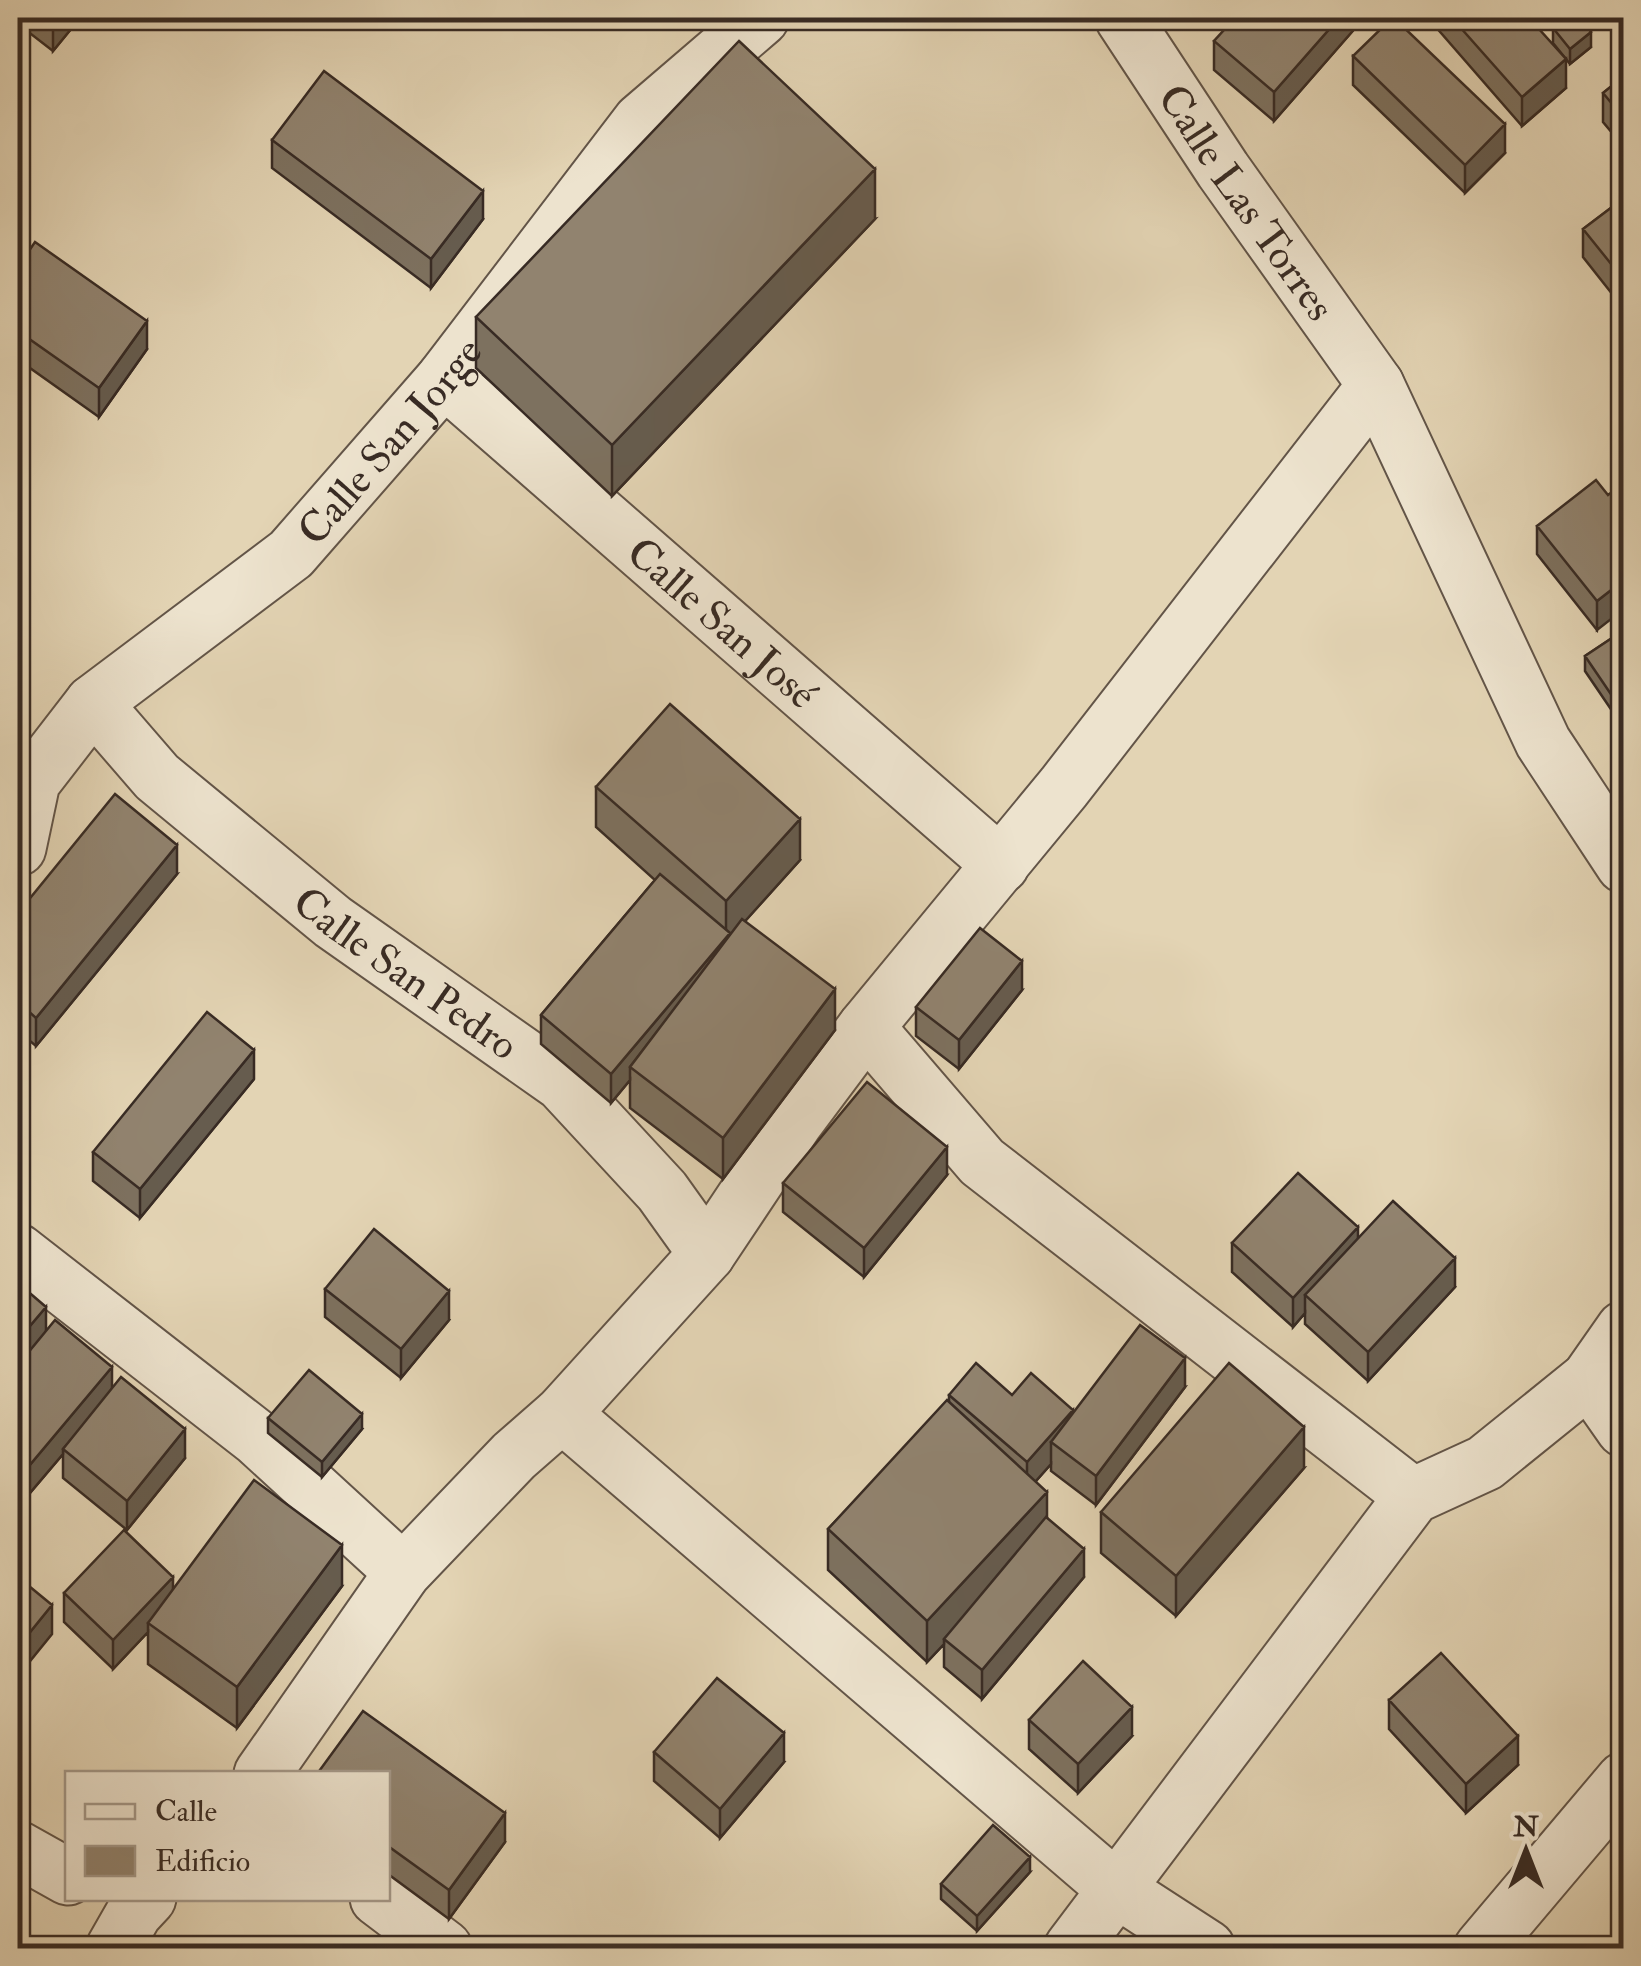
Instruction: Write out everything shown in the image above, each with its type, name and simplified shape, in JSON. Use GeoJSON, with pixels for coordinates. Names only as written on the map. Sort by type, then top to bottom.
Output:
{"type":"FeatureCollection","features":[{"type":"Feature","properties":{"kind":"street","name":"Calle San Jorge"},"geometry":{"type":"LineString","coordinates":[[18,848],[25,777],[93,703],[291,554],[444,379],[641,121],[761,18]]}},
{"type":"Feature","properties":{"kind":"street","name":"Calle Las Torres"},"geometry":{"type":"LineString","coordinates":[[1123,18],[1223,170],[1376,385],[1543,742],[1624,865]]}},
{"type":"Feature","properties":{"kind":"street","name":"Calle San José"},"geometry":{"type":"LineString","coordinates":[[444,379],[1001,866]]}},
{"type":"Feature","properties":{"kind":"street"},"geometry":{"type":"LineString","coordinates":[[264,1771],[403,1572],[514,1456],[562,1414],[707,1254],[794,1122],[866,1027],[1001,866],[1376,385]]}},
{"type":"Feature","properties":{"kind":"street","name":"Calle San Pedro"},"geometry":{"type":"LineString","coordinates":[[93,703],[156,776],[333,922],[562,1083],[662,1190],[707,1254]]}},
{"type":"Feature","properties":{"kind":"street"},"geometry":{"type":"LineString","coordinates":[[866,1027],[982,1162],[1413,1496]]}},
{"type":"Feature","properties":{"kind":"street"},"geometry":{"type":"LineString","coordinates":[[18,1252],[257,1438],[403,1572]]}},
{"type":"Feature","properties":{"kind":"street"},"geometry":{"type":"LineString","coordinates":[[1072,1948],[1413,1496],[1485,1462],[1589,1379],[1624,1329]]}},
{"type":"Feature","properties":{"kind":"street"},"geometry":{"type":"LineString","coordinates":[[1589,1379],[1624,1429]]}},
{"type":"Feature","properties":{"kind":"street"},"geometry":{"type":"LineString","coordinates":[[562,1414],[1116,1888],[1207,1948]]}},
{"type":"Feature","properties":{"kind":"street"},"geometry":{"type":"LineString","coordinates":[[1482,1948],[1624,1780]]}},
{"type":"Feature","properties":{"kind":"street"},"geometry":{"type":"LineString","coordinates":[[18,1849],[65,1875]]}},
{"type":"Feature","properties":{"kind":"street"},"geometry":{"type":"LineString","coordinates":[[382,1901],[444,1948]]}},
{"type":"Feature","properties":{"kind":"building"},"geometry":{"type":"Polygon","coordinates":[[[1235,18],[1339,18],[1274,92],[1214,41],[1235,18]]]}},
{"type":"Feature","properties":{"kind":"building"},"geometry":{"type":"Polygon","coordinates":[[[1392,18],[1505,124],[1465,165],[1353,56],[1392,18]]]}},
{"type":"Feature","properties":{"kind":"building"},"geometry":{"type":"Polygon","coordinates":[[[1452,18],[1529,18],[1566,59],[1522,97],[1452,18]]]}},
{"type":"Feature","properties":{"kind":"building"},"geometry":{"type":"Polygon","coordinates":[[[1567,18],[1580,18],[1591,32],[1570,49],[1553,28],[1567,18]]]}},
{"type":"Feature","properties":{"kind":"building"},"geometry":{"type":"Polygon","coordinates":[[[739,41],[875,169],[612,445],[476,317],[739,41]]]}},
{"type":"Feature","properties":{"kind":"building"},"geometry":{"type":"Polygon","coordinates":[[[324,71],[483,191],[431,259],[272,140],[324,71]]]}},
{"type":"Feature","properties":{"kind":"building"},"geometry":{"type":"Polygon","coordinates":[[[1624,76],[1624,118],[1603,93],[1624,76]]]}},
{"type":"Feature","properties":{"kind":"building"},"geometry":{"type":"Polygon","coordinates":[[[1624,198],[1624,280],[1583,229],[1624,198]]]}},
{"type":"Feature","properties":{"kind":"building"},"geometry":{"type":"Polygon","coordinates":[[[35,242],[147,321],[99,388],[18,331],[18,267],[35,242]]]}},
{"type":"Feature","properties":{"kind":"building"},"geometry":{"type":"Polygon","coordinates":[[[1596,480],[1608,495],[1624,483],[1624,580],[1597,601],[1537,526],[1596,480]]]}},
{"type":"Feature","properties":{"kind":"building"},"geometry":{"type":"Polygon","coordinates":[[[1624,630],[1624,703],[1619,706],[1585,656],[1624,630]]]}},
{"type":"Feature","properties":{"kind":"building"},"geometry":{"type":"Polygon","coordinates":[[[670,704],[800,819],[726,901],[596,787],[670,704]]]}},
{"type":"Feature","properties":{"kind":"building"},"geometry":{"type":"Polygon","coordinates":[[[115,794],[177,845],[36,1018],[18,1002],[18,913],[115,794]]]}},
{"type":"Feature","properties":{"kind":"building"},"geometry":{"type":"Polygon","coordinates":[[[660,874],[730,933],[611,1074],[541,1015],[660,874]]]}},
{"type":"Feature","properties":{"kind":"building"},"geometry":{"type":"Polygon","coordinates":[[[742,919],[835,989],[723,1138],[630,1067],[742,919]]]}},
{"type":"Feature","properties":{"kind":"building"},"geometry":{"type":"Polygon","coordinates":[[[980,928],[1022,961],[959,1040],[916,1007],[980,928]]]}},
{"type":"Feature","properties":{"kind":"building"},"geometry":{"type":"Polygon","coordinates":[[[207,1012],[254,1050],[140,1189],[93,1152],[207,1012]]]}},
{"type":"Feature","properties":{"kind":"building"},"geometry":{"type":"Polygon","coordinates":[[[867,1082],[947,1147],[864,1248],[783,1183],[867,1082]]]}},
{"type":"Feature","properties":{"kind":"building"},"geometry":{"type":"Polygon","coordinates":[[[1298,1173],[1358,1227],[1293,1298],[1232,1243],[1298,1173]]]}},
{"type":"Feature","properties":{"kind":"building"},"geometry":{"type":"Polygon","coordinates":[[[1393,1201],[1455,1258],[1368,1352],[1305,1295],[1393,1201]]]}},
{"type":"Feature","properties":{"kind":"building"},"geometry":{"type":"Polygon","coordinates":[[[374,1229],[449,1291],[401,1349],[325,1289],[374,1229]]]}},
{"type":"Feature","properties":{"kind":"building"},"geometry":{"type":"Polygon","coordinates":[[[18,1283],[46,1307],[18,1340],[18,1283]]]}},
{"type":"Feature","properties":{"kind":"building"},"geometry":{"type":"Polygon","coordinates":[[[55,1320],[112,1367],[18,1479],[18,1365],[55,1320]]]}},
{"type":"Feature","properties":{"kind":"building"},"geometry":{"type":"Polygon","coordinates":[[[1140,1325],[1185,1358],[1096,1476],[1051,1442],[1140,1325]]]}},
{"type":"Feature","properties":{"kind":"building"},"geometry":{"type":"Polygon","coordinates":[[[976,1363],[1012,1395],[1031,1373],[1073,1410],[1027,1462],[949,1395],[976,1363]]]}},
{"type":"Feature","properties":{"kind":"building"},"geometry":{"type":"Polygon","coordinates":[[[1229,1363],[1304,1427],[1176,1576],[1101,1512],[1229,1363]]]}},
{"type":"Feature","properties":{"kind":"building"},"geometry":{"type":"Polygon","coordinates":[[[309,1370],[362,1414],[322,1462],[268,1418],[309,1370]]]}},
{"type":"Feature","properties":{"kind":"building"},"geometry":{"type":"Polygon","coordinates":[[[121,1377],[185,1429],[127,1501],[63,1449],[121,1377]]]}},
{"type":"Feature","properties":{"kind":"building"},"geometry":{"type":"Polygon","coordinates":[[[947,1400],[1047,1492],[927,1621],[828,1529],[947,1400]]]}},
{"type":"Feature","properties":{"kind":"building"},"geometry":{"type":"Polygon","coordinates":[[[254,1480],[342,1545],[237,1687],[148,1623],[254,1480]]]}},
{"type":"Feature","properties":{"kind":"building"},"geometry":{"type":"Polygon","coordinates":[[[1046,1517],[1084,1549],[982,1670],[944,1639],[1046,1517]]]}},
{"type":"Feature","properties":{"kind":"building"},"geometry":{"type":"Polygon","coordinates":[[[124,1530],[173,1577],[113,1640],[64,1593],[124,1530]]]}},
{"type":"Feature","properties":{"kind":"building"},"geometry":{"type":"Polygon","coordinates":[[[18,1577],[52,1605],[18,1647],[18,1577]]]}},
{"type":"Feature","properties":{"kind":"building"},"geometry":{"type":"Polygon","coordinates":[[[1441,1653],[1518,1736],[1466,1784],[1389,1700],[1441,1653]]]}},
{"type":"Feature","properties":{"kind":"building"},"geometry":{"type":"Polygon","coordinates":[[[1083,1661],[1132,1707],[1078,1764],[1029,1720],[1083,1661]]]}},
{"type":"Feature","properties":{"kind":"building"},"geometry":{"type":"Polygon","coordinates":[[[717,1678],[784,1733],[720,1809],[654,1752],[717,1678]]]}},
{"type":"Feature","properties":{"kind":"building"},"geometry":{"type":"Polygon","coordinates":[[[363,1711],[505,1813],[449,1890],[390,1847],[390,1771],[319,1771],[363,1711]]]}},
{"type":"Feature","properties":{"kind":"building"},"geometry":{"type":"Polygon","coordinates":[[[993,1825],[1030,1857],[977,1916],[941,1884],[993,1825]]]}}]}
